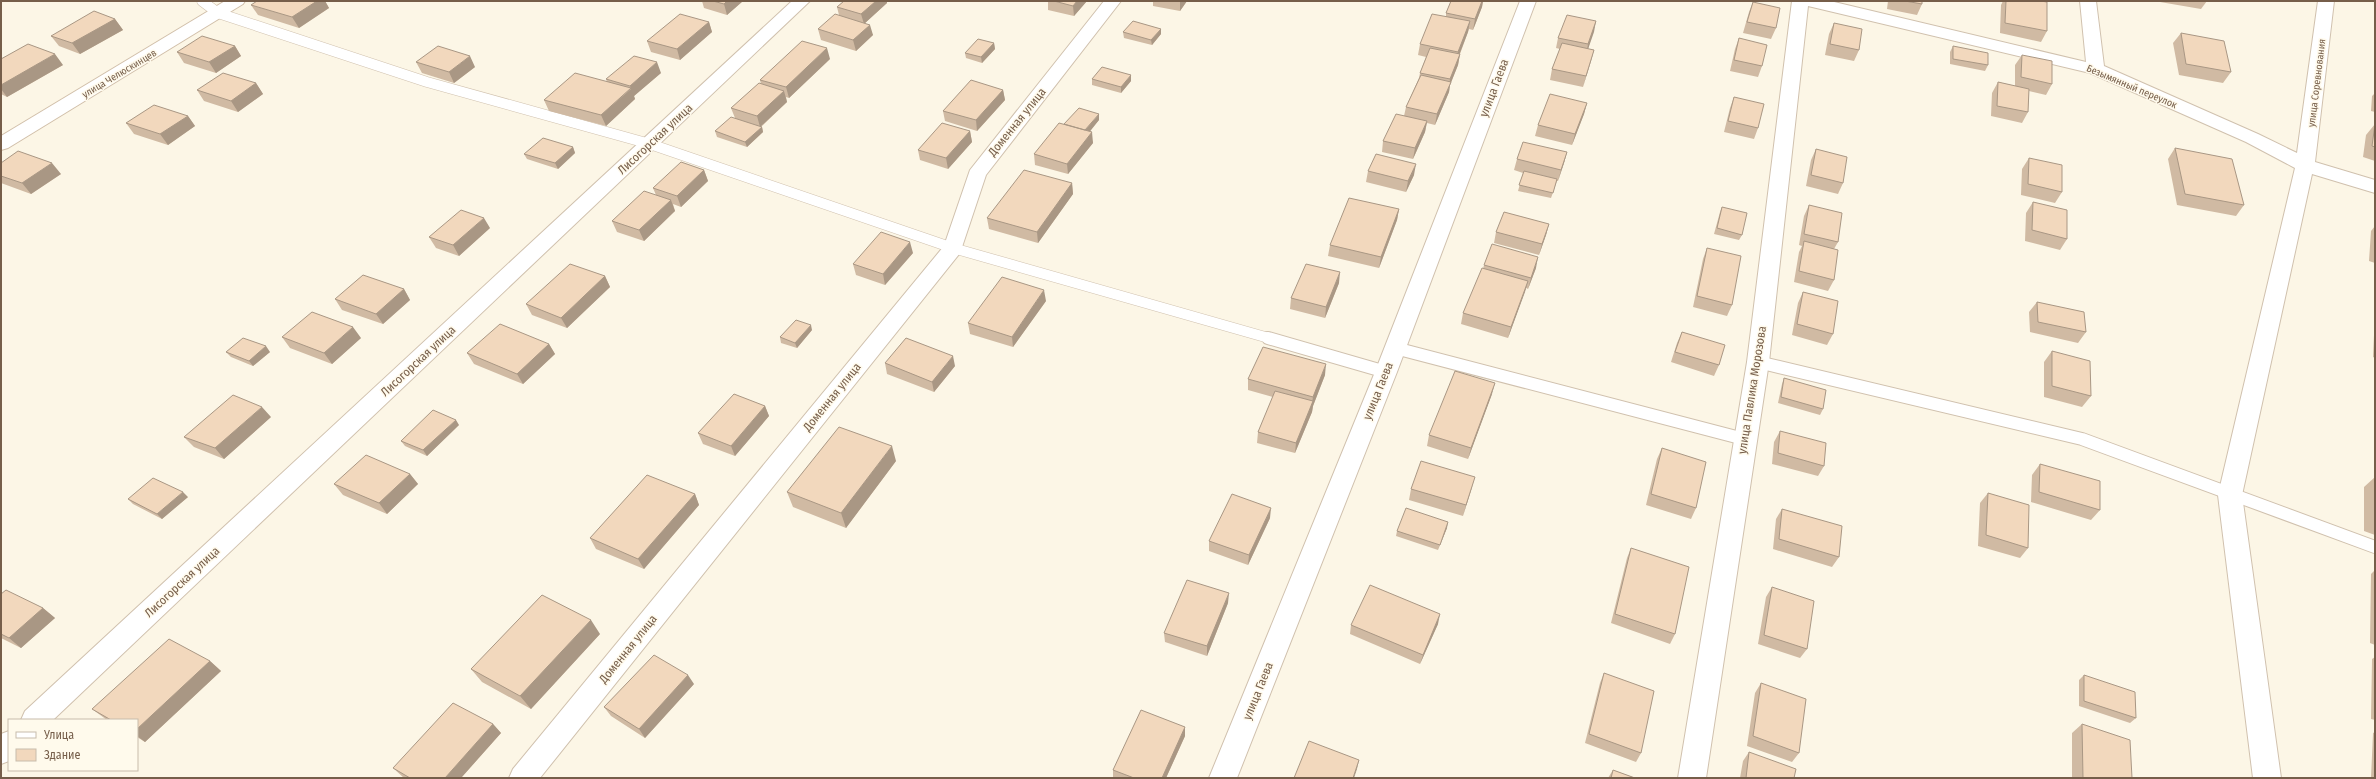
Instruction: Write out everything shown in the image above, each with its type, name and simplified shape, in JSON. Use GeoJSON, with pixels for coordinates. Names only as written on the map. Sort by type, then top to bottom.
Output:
{"type":"FeatureCollection","features":[{"type":"Feature","properties":{"kind":"street","name":"улица Челюскинцев"},"geometry":{"type":"LineString","coordinates":[[1,144],[237,1]]}},
{"type":"Feature","properties":{"kind":"street","name":"Лисогорская улица"},"geometry":{"type":"LineString","coordinates":[[35,719],[802,1]]}},
{"type":"Feature","properties":{"kind":"street","name":"Доменная улица"},"geometry":{"type":"LineString","coordinates":[[522,778],[953,248],[977,174],[1113,1]]}},
{"type":"Feature","properties":{"kind":"street","name":"улица Гаева"},"geometry":{"type":"LineString","coordinates":[[1223,778],[1386,372],[1528,1]]}},
{"type":"Feature","properties":{"kind":"street","name":"улица Павлика Морозова"},"geometry":{"type":"LineString","coordinates":[[1692,778],[1744,439],[1758,362],[1800,1]]}},
{"type":"Feature","properties":{"kind":"street","name":"Безымянный переулок"},"geometry":{"type":"LineString","coordinates":[[1809,1],[2096,69],[2252,138],[2305,165],[2375,187]]}},
{"type":"Feature","properties":{"kind":"street"},"geometry":{"type":"LineString","coordinates":[[2088,1],[2096,69]]}},
{"type":"Feature","properties":{"kind":"street","name":"улица Соревнования"},"geometry":{"type":"LineString","coordinates":[[2230,495],[2305,165],[2326,1]]}},
{"type":"Feature","properties":{"kind":"street"},"geometry":{"type":"LineString","coordinates":[[2230,495],[2267,778]]}},
{"type":"Feature","properties":{"kind":"lane"},"geometry":{"type":"LineString","coordinates":[[202,1],[218,13],[427,82],[650,144],[953,248],[1386,372]]}},
{"type":"Feature","properties":{"kind":"lane"},"geometry":{"type":"LineString","coordinates":[[1395,348],[1744,439]]}},
{"type":"Feature","properties":{"kind":"lane"},"geometry":{"type":"LineString","coordinates":[[1758,362],[2082,439],[2230,495],[2375,547]]}},
{"type":"Feature","properties":{"kind":"building"},"geometry":{"type":"Polygon","coordinates":[[[257,1],[317,1],[292,17],[251,5],[257,1]]]}},
{"type":"Feature","properties":{"kind":"building"},"geometry":{"type":"Polygon","coordinates":[[[713,1],[727,1],[724,4],[713,1]]]}},
{"type":"Feature","properties":{"kind":"building"},"geometry":{"type":"Polygon","coordinates":[[[844,1],[876,1],[861,14],[837,7],[844,1]]]}},
{"type":"Feature","properties":{"kind":"building"},"geometry":{"type":"Polygon","coordinates":[[[1054,1],[1077,1],[1073,6],[1054,1]]]}},
{"type":"Feature","properties":{"kind":"building"},"geometry":{"type":"Polygon","coordinates":[[[1451,1],[1482,1],[1475,19],[1446,13],[1451,1]]]}},
{"type":"Feature","properties":{"kind":"building"},"geometry":{"type":"Polygon","coordinates":[[[1905,1],[1922,1],[1922,4],[1905,1]]]}},
{"type":"Feature","properties":{"kind":"building"},"geometry":{"type":"Polygon","coordinates":[[[2006,1],[2047,2],[2047,31],[2005,23],[2006,1]]]}},
{"type":"Feature","properties":{"kind":"building"},"geometry":{"type":"Polygon","coordinates":[[[1753,2],[1780,8],[1776,28],[1747,22],[1753,2]]]}},
{"type":"Feature","properties":{"kind":"building"},"geometry":{"type":"Polygon","coordinates":[[[94,11],[115,19],[72,43],[51,36],[94,11]]]}},
{"type":"Feature","properties":{"kind":"building"},"geometry":{"type":"Polygon","coordinates":[[[680,14],[709,22],[677,49],[647,41],[680,14]]]}},
{"type":"Feature","properties":{"kind":"building"},"geometry":{"type":"Polygon","coordinates":[[[835,14],[870,25],[853,40],[818,29],[835,14]]]}},
{"type":"Feature","properties":{"kind":"building"},"geometry":{"type":"Polygon","coordinates":[[[1432,14],[1470,21],[1458,52],[1420,44],[1432,14]]]}},
{"type":"Feature","properties":{"kind":"building"},"geometry":{"type":"Polygon","coordinates":[[[1567,15],[1596,21],[1588,44],[1558,38],[1567,15]]]}},
{"type":"Feature","properties":{"kind":"building"},"geometry":{"type":"Polygon","coordinates":[[[1133,21],[1161,29],[1151,40],[1123,32],[1133,21]]]}},
{"type":"Feature","properties":{"kind":"building"},"geometry":{"type":"Polygon","coordinates":[[[1834,23],[1862,29],[1859,50],[1830,44],[1834,23]]]}},
{"type":"Feature","properties":{"kind":"building"},"geometry":{"type":"Polygon","coordinates":[[[2181,33],[2224,41],[2231,72],[2186,64],[2181,33]]]}},
{"type":"Feature","properties":{"kind":"building"},"geometry":{"type":"Polygon","coordinates":[[[202,36],[235,46],[209,62],[177,52],[202,36]]]}},
{"type":"Feature","properties":{"kind":"building"},"geometry":{"type":"Polygon","coordinates":[[[1739,38],[1767,45],[1762,66],[1734,60],[1739,38]]]}},
{"type":"Feature","properties":{"kind":"building"},"geometry":{"type":"Polygon","coordinates":[[[978,39],[994,43],[981,57],[965,53],[978,39]]]}},
{"type":"Feature","properties":{"kind":"building"},"geometry":{"type":"Polygon","coordinates":[[[802,41],[827,48],[786,87],[760,80],[802,41]]]}},
{"type":"Feature","properties":{"kind":"building"},"geometry":{"type":"Polygon","coordinates":[[[1562,43],[1594,50],[1586,76],[1552,69],[1562,43]]]}},
{"type":"Feature","properties":{"kind":"building"},"geometry":{"type":"Polygon","coordinates":[[[28,44],[55,54],[1,85],[1,59],[28,44]]]}},
{"type":"Feature","properties":{"kind":"building"},"geometry":{"type":"Polygon","coordinates":[[[438,46],[470,56],[449,72],[416,62],[438,46]]]}},
{"type":"Feature","properties":{"kind":"building"},"geometry":{"type":"Polygon","coordinates":[[[1953,46],[1988,53],[1988,65],[1953,59],[1953,46]]]}},
{"type":"Feature","properties":{"kind":"building"},"geometry":{"type":"Polygon","coordinates":[[[1430,48],[1460,54],[1450,79],[1420,73],[1430,48]]]}},
{"type":"Feature","properties":{"kind":"building"},"geometry":{"type":"Polygon","coordinates":[[[2022,55],[2052,61],[2052,84],[2021,77],[2022,55]]]}},
{"type":"Feature","properties":{"kind":"building"},"geometry":{"type":"Polygon","coordinates":[[[634,56],[657,62],[630,86],[606,79],[634,56]]]}},
{"type":"Feature","properties":{"kind":"building"},"geometry":{"type":"Polygon","coordinates":[[[1102,67],[1131,75],[1121,87],[1092,79],[1102,67]]]}},
{"type":"Feature","properties":{"kind":"building"},"geometry":{"type":"Polygon","coordinates":[[[223,73],[256,83],[231,101],[197,90],[223,73]]]}},
{"type":"Feature","properties":{"kind":"building"},"geometry":{"type":"Polygon","coordinates":[[[575,73],[631,88],[601,115],[544,100],[575,73]]]}},
{"type":"Feature","properties":{"kind":"building"},"geometry":{"type":"Polygon","coordinates":[[[1421,75],[1451,82],[1437,114],[1406,107],[1421,75]]]}},
{"type":"Feature","properties":{"kind":"building"},"geometry":{"type":"Polygon","coordinates":[[[971,80],[1003,90],[976,120],[943,111],[971,80]]]}},
{"type":"Feature","properties":{"kind":"building"},"geometry":{"type":"Polygon","coordinates":[[[1998,82],[2029,89],[2028,112],[1997,106],[1998,82]]]}},
{"type":"Feature","properties":{"kind":"building"},"geometry":{"type":"Polygon","coordinates":[[[759,83],[784,91],[757,116],[731,108],[759,83]]]}},
{"type":"Feature","properties":{"kind":"building"},"geometry":{"type":"Polygon","coordinates":[[[1550,94],[1587,103],[1575,134],[1538,125],[1550,94]]]}},
{"type":"Feature","properties":{"kind":"building"},"geometry":{"type":"Polygon","coordinates":[[[1734,97],[1764,104],[1758,128],[1728,121],[1734,97]]]}},
{"type":"Feature","properties":{"kind":"building"},"geometry":{"type":"Polygon","coordinates":[[[154,105],[188,116],[160,134],[126,123],[154,105]]]}},
{"type":"Feature","properties":{"kind":"building"},"geometry":{"type":"Polygon","coordinates":[[[1079,108],[1099,114],[1085,130],[1064,124],[1079,108]]]}},
{"type":"Feature","properties":{"kind":"building"},"geometry":{"type":"Polygon","coordinates":[[[1396,114],[1427,121],[1415,148],[1383,141],[1396,114]]]}},
{"type":"Feature","properties":{"kind":"building"},"geometry":{"type":"Polygon","coordinates":[[[731,117],[762,127],[745,142],[715,131],[731,117]]]}},
{"type":"Feature","properties":{"kind":"building"},"geometry":{"type":"Polygon","coordinates":[[[942,123],[970,131],[946,158],[918,150],[942,123]]]}},
{"type":"Feature","properties":{"kind":"building"},"geometry":{"type":"Polygon","coordinates":[[[1059,123],[1092,132],[1067,164],[1034,154],[1059,123]]]}},
{"type":"Feature","properties":{"kind":"building"},"geometry":{"type":"Polygon","coordinates":[[[2375,124],[2375,147],[2372,146],[2375,124]]]}},
{"type":"Feature","properties":{"kind":"building"},"geometry":{"type":"Polygon","coordinates":[[[543,138],[573,147],[555,163],[524,154],[543,138]]]}},
{"type":"Feature","properties":{"kind":"building"},"geometry":{"type":"Polygon","coordinates":[[[1523,142],[1567,152],[1561,170],[1517,159],[1523,142]]]}},
{"type":"Feature","properties":{"kind":"building"},"geometry":{"type":"Polygon","coordinates":[[[2175,148],[2232,159],[2244,205],[2185,194],[2175,148]]]}},
{"type":"Feature","properties":{"kind":"building"},"geometry":{"type":"Polygon","coordinates":[[[1816,149],[1847,157],[1843,183],[1811,175],[1816,149]]]}},
{"type":"Feature","properties":{"kind":"building"},"geometry":{"type":"Polygon","coordinates":[[[18,151],[52,163],[22,183],[1,176],[1,163],[18,151]]]}},
{"type":"Feature","properties":{"kind":"building"},"geometry":{"type":"Polygon","coordinates":[[[1376,154],[1416,164],[1408,181],[1368,171],[1376,154]]]}},
{"type":"Feature","properties":{"kind":"building"},"geometry":{"type":"Polygon","coordinates":[[[2029,158],[2062,165],[2062,192],[2028,184],[2029,158]]]}},
{"type":"Feature","properties":{"kind":"building"},"geometry":{"type":"Polygon","coordinates":[[[681,162],[704,170],[677,196],[653,188],[681,162]]]}},
{"type":"Feature","properties":{"kind":"building"},"geometry":{"type":"Polygon","coordinates":[[[1024,170],[1072,183],[1037,232],[987,218],[1024,170]]]}},
{"type":"Feature","properties":{"kind":"building"},"geometry":{"type":"Polygon","coordinates":[[[1524,171],[1557,179],[1553,193],[1519,185],[1524,171]]]}},
{"type":"Feature","properties":{"kind":"building"},"geometry":{"type":"Polygon","coordinates":[[[644,191],[671,200],[639,230],[612,221],[644,191]]]}},
{"type":"Feature","properties":{"kind":"building"},"geometry":{"type":"Polygon","coordinates":[[[1349,198],[1399,209],[1381,257],[1330,245],[1349,198]]]}},
{"type":"Feature","properties":{"kind":"building"},"geometry":{"type":"Polygon","coordinates":[[[2033,202],[2067,210],[2067,239],[2032,230],[2033,202]]]}},
{"type":"Feature","properties":{"kind":"building"},"geometry":{"type":"Polygon","coordinates":[[[1809,205],[1842,213],[1838,242],[1804,234],[1809,205]]]}},
{"type":"Feature","properties":{"kind":"building"},"geometry":{"type":"Polygon","coordinates":[[[1722,207],[1747,213],[1742,235],[1717,228],[1722,207]]]}},
{"type":"Feature","properties":{"kind":"building"},"geometry":{"type":"Polygon","coordinates":[[[461,210],[484,218],[453,245],[429,237],[461,210]]]}},
{"type":"Feature","properties":{"kind":"building"},"geometry":{"type":"Polygon","coordinates":[[[1504,212],[1549,224],[1542,244],[1496,232],[1504,212]]]}},
{"type":"Feature","properties":{"kind":"building"},"geometry":{"type":"Polygon","coordinates":[[[881,232],[910,242],[883,274],[853,264],[881,232]]]}},
{"type":"Feature","properties":{"kind":"building"},"geometry":{"type":"Polygon","coordinates":[[[1804,241],[1838,250],[1834,280],[1799,271],[1804,241]]]}},
{"type":"Feature","properties":{"kind":"building"},"geometry":{"type":"Polygon","coordinates":[[[1492,244],[1538,257],[1531,278],[1484,265],[1492,244]]]}},
{"type":"Feature","properties":{"kind":"building"},"geometry":{"type":"Polygon","coordinates":[[[1707,248],[1741,256],[1732,305],[1697,296],[1707,248]]]}},
{"type":"Feature","properties":{"kind":"building"},"geometry":{"type":"Polygon","coordinates":[[[570,264],[605,276],[561,318],[526,304],[570,264]]]}},
{"type":"Feature","properties":{"kind":"building"},"geometry":{"type":"Polygon","coordinates":[[[1306,264],[1340,272],[1326,307],[1291,298],[1306,264]]]}},
{"type":"Feature","properties":{"kind":"building"},"geometry":{"type":"Polygon","coordinates":[[[1482,268],[1528,281],[1511,327],[1463,313],[1482,268]]]}},
{"type":"Feature","properties":{"kind":"building"},"geometry":{"type":"Polygon","coordinates":[[[363,275],[404,289],[376,314],[335,299],[363,275]]]}},
{"type":"Feature","properties":{"kind":"building"},"geometry":{"type":"Polygon","coordinates":[[[1002,277],[1044,290],[1012,337],[968,323],[1002,277]]]}},
{"type":"Feature","properties":{"kind":"building"},"geometry":{"type":"Polygon","coordinates":[[[1803,292],[1838,301],[1833,334],[1797,324],[1803,292]]]}},
{"type":"Feature","properties":{"kind":"building"},"geometry":{"type":"Polygon","coordinates":[[[2037,302],[2084,312],[2086,332],[2038,322],[2037,302]]]}},
{"type":"Feature","properties":{"kind":"building"},"geometry":{"type":"Polygon","coordinates":[[[312,312],[353,327],[324,353],[282,337],[312,312]]]}},
{"type":"Feature","properties":{"kind":"building"},"geometry":{"type":"Polygon","coordinates":[[[796,320],[811,325],[795,343],[780,337],[796,320]]]}},
{"type":"Feature","properties":{"kind":"building"},"geometry":{"type":"Polygon","coordinates":[[[500,324],[549,344],[517,374],[467,353],[500,324]]]}},
{"type":"Feature","properties":{"kind":"building"},"geometry":{"type":"Polygon","coordinates":[[[1682,332],[1725,345],[1719,365],[1675,352],[1682,332]]]}},
{"type":"Feature","properties":{"kind":"building"},"geometry":{"type":"Polygon","coordinates":[[[243,338],[266,346],[249,361],[226,352],[243,338]]]}},
{"type":"Feature","properties":{"kind":"building"},"geometry":{"type":"Polygon","coordinates":[[[906,338],[953,356],[932,382],[885,363],[906,338]]]}},
{"type":"Feature","properties":{"kind":"building"},"geometry":{"type":"Polygon","coordinates":[[[1263,347],[1326,364],[1313,397],[1248,379],[1263,347]]]}},
{"type":"Feature","properties":{"kind":"building"},"geometry":{"type":"Polygon","coordinates":[[[2052,351],[2090,361],[2091,396],[2052,386],[2052,351]]]}},
{"type":"Feature","properties":{"kind":"building"},"geometry":{"type":"Polygon","coordinates":[[[1455,371],[1495,383],[1471,448],[1429,435],[1455,371]]]}},
{"type":"Feature","properties":{"kind":"building"},"geometry":{"type":"Polygon","coordinates":[[[1784,378],[1826,390],[1823,409],[1781,397],[1784,378]]]}},
{"type":"Feature","properties":{"kind":"building"},"geometry":{"type":"Polygon","coordinates":[[[1275,391],[1313,401],[1296,443],[1258,432],[1275,391]]]}},
{"type":"Feature","properties":{"kind":"building"},"geometry":{"type":"Polygon","coordinates":[[[734,394],[765,406],[731,446],[698,433],[734,394]]]}},
{"type":"Feature","properties":{"kind":"building"},"geometry":{"type":"Polygon","coordinates":[[[233,395],[262,407],[215,448],[184,437],[233,395]]]}},
{"type":"Feature","properties":{"kind":"building"},"geometry":{"type":"Polygon","coordinates":[[[433,410],[456,420],[423,450],[401,441],[433,410]]]}},
{"type":"Feature","properties":{"kind":"building"},"geometry":{"type":"Polygon","coordinates":[[[839,427],[892,446],[841,513],[787,492],[839,427]]]}},
{"type":"Feature","properties":{"kind":"building"},"geometry":{"type":"Polygon","coordinates":[[[1780,431],[1826,443],[1824,466],[1778,453],[1780,431]]]}},
{"type":"Feature","properties":{"kind":"building"},"geometry":{"type":"Polygon","coordinates":[[[1662,448],[1706,462],[1696,508],[1651,494],[1662,448]]]}},
{"type":"Feature","properties":{"kind":"building"},"geometry":{"type":"Polygon","coordinates":[[[366,455],[410,474],[379,503],[334,484],[366,455]]]}},
{"type":"Feature","properties":{"kind":"building"},"geometry":{"type":"Polygon","coordinates":[[[1421,461],[1475,477],[1466,505],[1411,489],[1421,461]]]}},
{"type":"Feature","properties":{"kind":"building"},"geometry":{"type":"Polygon","coordinates":[[[2040,464],[2100,481],[2100,510],[2039,492],[2040,464]]]}},
{"type":"Feature","properties":{"kind":"building"},"geometry":{"type":"Polygon","coordinates":[[[647,475],[695,494],[638,559],[590,538],[647,475]]]}},
{"type":"Feature","properties":{"kind":"building"},"geometry":{"type":"Polygon","coordinates":[[[153,478],[183,492],[157,514],[128,499],[153,478]]]}},
{"type":"Feature","properties":{"kind":"building"},"geometry":{"type":"Polygon","coordinates":[[[1988,493],[2029,505],[2028,548],[1986,535],[1988,493]]]}},
{"type":"Feature","properties":{"kind":"building"},"geometry":{"type":"Polygon","coordinates":[[[1232,494],[1271,508],[1249,555],[1209,541],[1232,494]]]}},
{"type":"Feature","properties":{"kind":"building"},"geometry":{"type":"Polygon","coordinates":[[[1406,508],[1448,522],[1440,545],[1397,531],[1406,508]]]}},
{"type":"Feature","properties":{"kind":"building"},"geometry":{"type":"Polygon","coordinates":[[[1782,509],[1842,526],[1839,557],[1779,539],[1782,509]]]}},
{"type":"Feature","properties":{"kind":"building"},"geometry":{"type":"Polygon","coordinates":[[[1631,548],[1689,567],[1675,634],[1615,614],[1631,548]]]}},
{"type":"Feature","properties":{"kind":"building"},"geometry":{"type":"Polygon","coordinates":[[[1187,580],[1229,593],[1207,646],[1164,633],[1187,580]]]}},
{"type":"Feature","properties":{"kind":"building"},"geometry":{"type":"Polygon","coordinates":[[[1370,585],[1440,614],[1423,655],[1351,625],[1370,585]]]}},
{"type":"Feature","properties":{"kind":"building"},"geometry":{"type":"Polygon","coordinates":[[[1772,587],[1814,601],[1807,649],[1764,635],[1772,587]]]}},
{"type":"Feature","properties":{"kind":"building"},"geometry":{"type":"Polygon","coordinates":[[[6,590],[43,608],[9,638],[1,634],[1,594],[6,590]]]}},
{"type":"Feature","properties":{"kind":"building"},"geometry":{"type":"Polygon","coordinates":[[[542,595],[591,620],[520,696],[471,669],[542,595]]]}},
{"type":"Feature","properties":{"kind":"building"},"geometry":{"type":"Polygon","coordinates":[[[169,639],[210,661],[138,728],[138,719],[109,719],[92,709],[169,639]]]}},
{"type":"Feature","properties":{"kind":"building"},"geometry":{"type":"Polygon","coordinates":[[[654,655],[688,675],[639,729],[604,707],[654,655]]]}},
{"type":"Feature","properties":{"kind":"building"},"geometry":{"type":"Polygon","coordinates":[[[1604,673],[1654,691],[1641,753],[1589,734],[1604,673]]]}},
{"type":"Feature","properties":{"kind":"building"},"geometry":{"type":"Polygon","coordinates":[[[2084,675],[2135,692],[2136,718],[2084,701],[2084,675]]]}},
{"type":"Feature","properties":{"kind":"building"},"geometry":{"type":"Polygon","coordinates":[[[1761,683],[1806,699],[1799,753],[1753,736],[1761,683]]]}},
{"type":"Feature","properties":{"kind":"building"},"geometry":{"type":"Polygon","coordinates":[[[453,703],[493,724],[445,778],[410,778],[393,768],[453,703]]]}},
{"type":"Feature","properties":{"kind":"building"},"geometry":{"type":"Polygon","coordinates":[[[1141,710],[1185,727],[1162,778],[1134,778],[1113,770],[1141,710]]]}},
{"type":"Feature","properties":{"kind":"building"},"geometry":{"type":"Polygon","coordinates":[[[2082,724],[2130,740],[2132,778],[2083,778],[2082,724]]]}},
{"type":"Feature","properties":{"kind":"building"},"geometry":{"type":"Polygon","coordinates":[[[1309,741],[1359,760],[1353,778],[1294,778],[1309,741]]]}},
{"type":"Feature","properties":{"kind":"building"},"geometry":{"type":"Polygon","coordinates":[[[1749,752],[1796,769],[1794,778],[1746,778],[1749,752]]]}},
{"type":"Feature","properties":{"kind":"building"},"geometry":{"type":"Polygon","coordinates":[[[1613,770],[1635,778],[1611,778],[1613,770]]]}}]}
